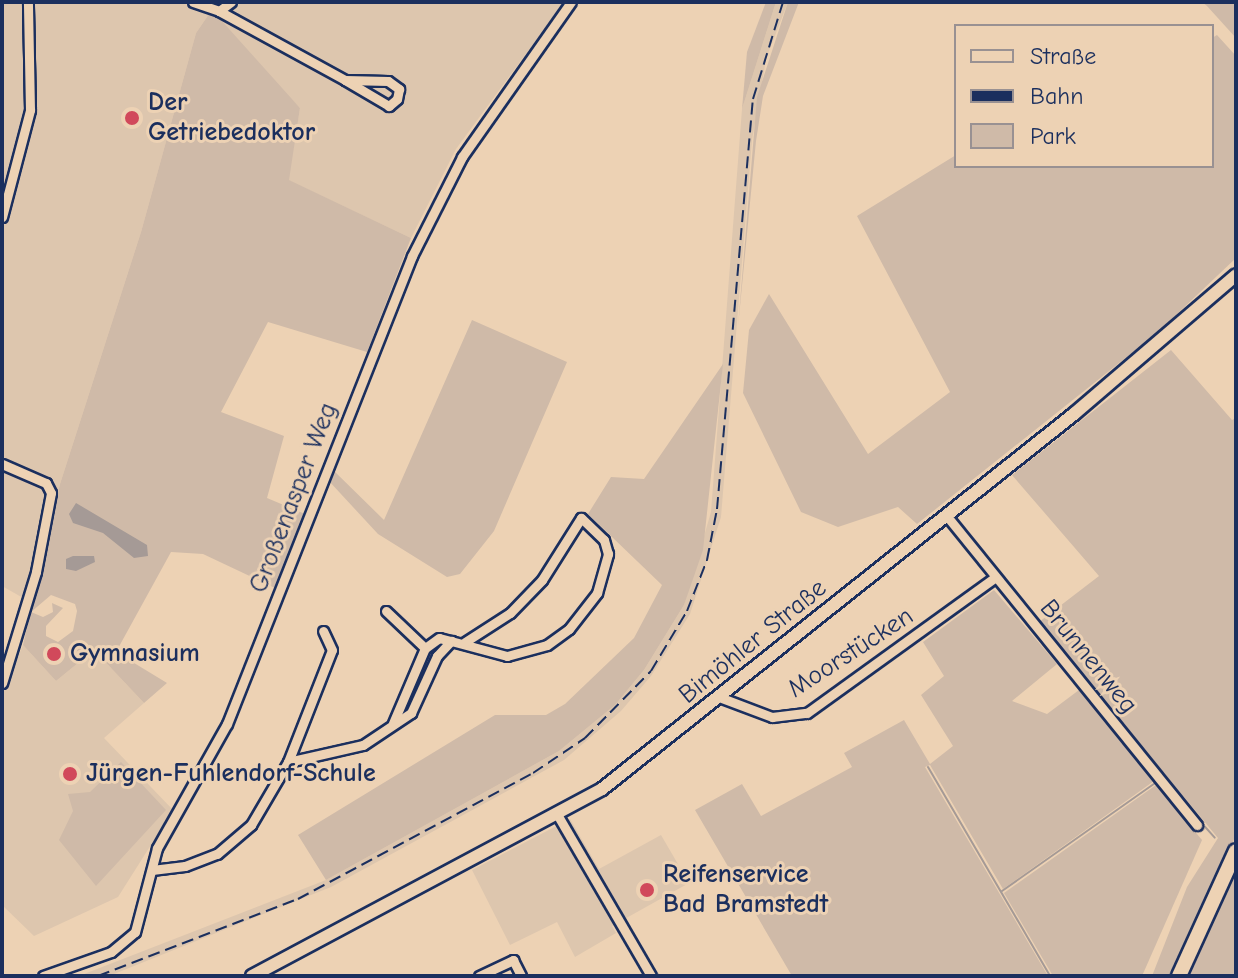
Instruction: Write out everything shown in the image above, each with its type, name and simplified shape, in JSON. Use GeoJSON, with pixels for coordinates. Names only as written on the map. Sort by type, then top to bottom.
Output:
{"type":"FeatureCollection","features":[{"type":"Feature","properties":{"kind":"main road"},"geometry":{"type":"LineString","coordinates":[[1179,976],[1236,851]]}},
{"type":"Feature","properties":{"kind":"street"},"geometry":{"type":"LineString","coordinates":[[2,217],[30,110],[28,2]]}},
{"type":"Feature","properties":{"kind":"street"},"geometry":{"type":"LineString","coordinates":[[193,2],[219,11],[389,106],[397,99],[399,89],[388,81],[345,80]]}},
{"type":"Feature","properties":{"kind":"street"},"geometry":{"type":"LineString","coordinates":[[219,11],[231,2]]}},
{"type":"Feature","properties":{"kind":"street","name":"Großenasper Weg"},"geometry":{"type":"LineString","coordinates":[[43,976],[124,943],[141,919],[162,840],[227,724],[412,256],[462,157],[571,2]]}},
{"type":"Feature","properties":{"kind":"street","name":"Bimöhler Straße"},"geometry":{"type":"LineString","coordinates":[[253,976],[558,816],[602,789],[946,515],[1236,275]]}},
{"type":"Feature","properties":{"kind":"street"},"geometry":{"type":"LineString","coordinates":[[2,464],[46,483],[51,493],[36,572],[2,683]]}},
{"type":"Feature","properties":{"kind":"street","name":"Brunnenweg"},"geometry":{"type":"LineString","coordinates":[[946,515],[1197,825]]}},
{"type":"Feature","properties":{"kind":"street"},"geometry":{"type":"LineString","coordinates":[[393,723],[425,648],[439,638],[465,642],[489,653],[528,654],[569,629],[606,573],[604,540],[581,518],[542,580],[510,613],[465,642]]}},
{"type":"Feature","properties":{"kind":"street","name":"Moorstücken"},"geometry":{"type":"LineString","coordinates":[[719,697],[772,717],[807,713],[994,578]]}},
{"type":"Feature","properties":{"kind":"street"},"geometry":{"type":"LineString","coordinates":[[386,611],[425,648]]}},
{"type":"Feature","properties":{"kind":"street"},"geometry":{"type":"LineString","coordinates":[[152,870],[185,866],[217,854],[251,825],[288,762],[332,650],[323,631]]}},
{"type":"Feature","properties":{"kind":"street"},"geometry":{"type":"LineString","coordinates":[[288,762],[349,750],[411,713],[437,656],[451,641]]}},
{"type":"Feature","properties":{"kind":"street"},"geometry":{"type":"LineString","coordinates":[[558,816],[651,976]]}},
{"type":"Feature","properties":{"kind":"street"},"geometry":{"type":"LineString","coordinates":[[479,976],[513,960],[521,976]]}},
{"type":"Feature","properties":{"kind":"shaded area"},"geometry":{"type":"Polygon","coordinates":[[[2,2],[564,2],[456,149],[411,238],[288,180],[300,108],[209,14],[196,33],[141,232],[60,484],[32,603],[2,586],[2,2]]]}},
{"type":"Feature","properties":{"kind":"shaded area"},"geometry":{"type":"Polygon","coordinates":[[[776,2],[788,2],[766,59],[752,140],[721,517],[690,614],[651,676],[621,711],[564,760],[331,887],[109,976],[79,976],[326,880],[559,751],[615,705],[644,670],[684,605],[711,512],[742,109],[776,2]]]}},
{"type":"Feature","properties":{"kind":"shaded area"},"geometry":{"type":"Polygon","coordinates":[[[76,503],[147,545],[148,556],[134,558],[103,533],[73,523],[69,514],[76,503]]]}},
{"type":"Feature","properties":{"kind":"shaded area"},"geometry":{"type":"Polygon","coordinates":[[[94,556],[95,562],[76,571],[66,569],[66,559],[94,556]]]}},
{"type":"Feature","properties":{"kind":"shaded area","name":"Jürgen-Fuhlendorf-Schule"},"geometry":{"type":"Polygon","coordinates":[[[23,645],[56,681],[94,650],[144,703],[104,738],[173,810],[118,897],[34,936],[2,905],[2,695],[23,645]]]}},
{"type":"Feature","properties":{"kind":"shaded area"},"geometry":{"type":"Polygon","coordinates":[[[570,819],[599,869],[661,835],[689,883],[612,926],[616,933],[575,957],[557,922],[510,945],[472,870],[570,819]]]}},
{"type":"Feature","properties":{"kind":"green space"},"geometry":{"type":"Polygon","coordinates":[[[766,2],[776,2],[742,109],[747,52],[766,2]]]}},
{"type":"Feature","properties":{"kind":"green space"},"geometry":{"type":"Polygon","coordinates":[[[788,2],[799,2],[763,96],[738,327],[757,97],[788,2]]]}},
{"type":"Feature","properties":{"kind":"green space"},"geometry":{"type":"Polygon","coordinates":[[[1202,2],[1236,2],[1236,38],[1207,6],[1202,2]]]}},
{"type":"Feature","properties":{"kind":"green space"},"geometry":{"type":"Polygon","coordinates":[[[209,14],[221,20],[300,108],[289,180],[411,238],[367,352],[268,322],[221,412],[284,436],[267,498],[305,514],[275,588],[203,554],[171,552],[116,652],[167,683],[144,703],[94,650],[56,681],[23,645],[60,484],[141,232],[196,33],[209,14]],[[51,595],[31,612],[43,617],[53,612],[52,603],[63,608],[46,626],[46,636],[58,642],[73,631],[77,611],[75,604],[51,595]]]}},
{"type":"Feature","properties":{"kind":"green space"},"geometry":{"type":"Polygon","coordinates":[[[1217,35],[1236,56],[1236,258],[1158,332],[917,524],[898,507],[838,527],[801,512],[743,393],[749,330],[769,294],[868,454],[950,392],[857,216],[954,156],[954,168],[1214,168],[1214,37],[1217,35]]]}},
{"type":"Feature","properties":{"kind":"green space"},"geometry":{"type":"Polygon","coordinates":[[[472,320],[567,362],[494,531],[460,574],[447,577],[378,534],[328,480],[331,468],[384,520],[472,320]]]}},
{"type":"Feature","properties":{"kind":"green space"},"geometry":{"type":"Polygon","coordinates":[[[1171,350],[1232,420],[1236,418],[1236,835],[1171,976],[1152,976],[1187,887],[1218,838],[1039,622],[1099,576],[1012,475],[1171,350]]]}},
{"type":"Feature","properties":{"kind":"green space"},"geometry":{"type":"Polygon","coordinates":[[[723,364],[703,550],[684,605],[644,670],[615,705],[559,751],[326,880],[298,835],[495,715],[546,715],[565,704],[634,638],[662,585],[588,514],[611,477],[644,479],[723,364]]]}},
{"type":"Feature","properties":{"kind":"green space"},"geometry":{"type":"Polygon","coordinates":[[[994,590],[1057,664],[1012,701],[1047,714],[1079,690],[1154,781],[1003,889],[930,765],[925,767],[1048,976],[792,976],[695,810],[742,784],[761,816],[852,767],[844,753],[904,720],[930,764],[953,746],[921,695],[944,676],[923,642],[994,590]]]}},
{"type":"Feature","properties":{"kind":"green space"},"geometry":{"type":"Polygon","coordinates":[[[121,762],[166,810],[96,886],[59,840],[73,811],[68,794],[90,792],[121,762]]]}},
{"type":"Feature","properties":{"kind":"green space"},"geometry":{"type":"Polygon","coordinates":[[[1156,785],[1202,840],[1142,976],[1053,976],[1004,893],[1156,785]]]}},
{"type":"Feature","properties":{"kind":"green space"},"geometry":{"type":"Polygon","coordinates":[[[1236,866],[1236,976],[1186,976],[1236,866]]]}},
{"type":"Feature","properties":{"kind":"waterway"},"geometry":{"type":"LineString","coordinates":[[928,767],[1050,976]]}},
{"type":"Feature","properties":{"kind":"waterway"},"geometry":{"type":"LineString","coordinates":[[1002,891],[1155,783]]}},
{"type":"Feature","properties":{"kind":"waterway"},"geometry":{"type":"LineString","coordinates":[[1198,819],[1215,838]]}},
{"type":"Feature","properties":{"kind":"railway"},"geometry":{"type":"LineString","coordinates":[[98,976],[298,899],[533,773],[585,738],[651,671],[687,611],[707,560],[717,509],[753,99],[783,2]]}},
{"type":"Feature","properties":{"kind":"place","name":"Der Getriebedoktor"},"geometry":{"type":"Point","coordinates":[132,118]}},
{"type":"Feature","properties":{"kind":"place","name":"Gymnasium"},"geometry":{"type":"Point","coordinates":[54,654]}},
{"type":"Feature","properties":{"kind":"place","name":"Jürgen-Fuhlendorf-Schule"},"geometry":{"type":"Point","coordinates":[70,774]}},
{"type":"Feature","properties":{"kind":"place","name":"Reifenservice Bad Bramstedt"},"geometry":{"type":"Point","coordinates":[647,890]}}]}
